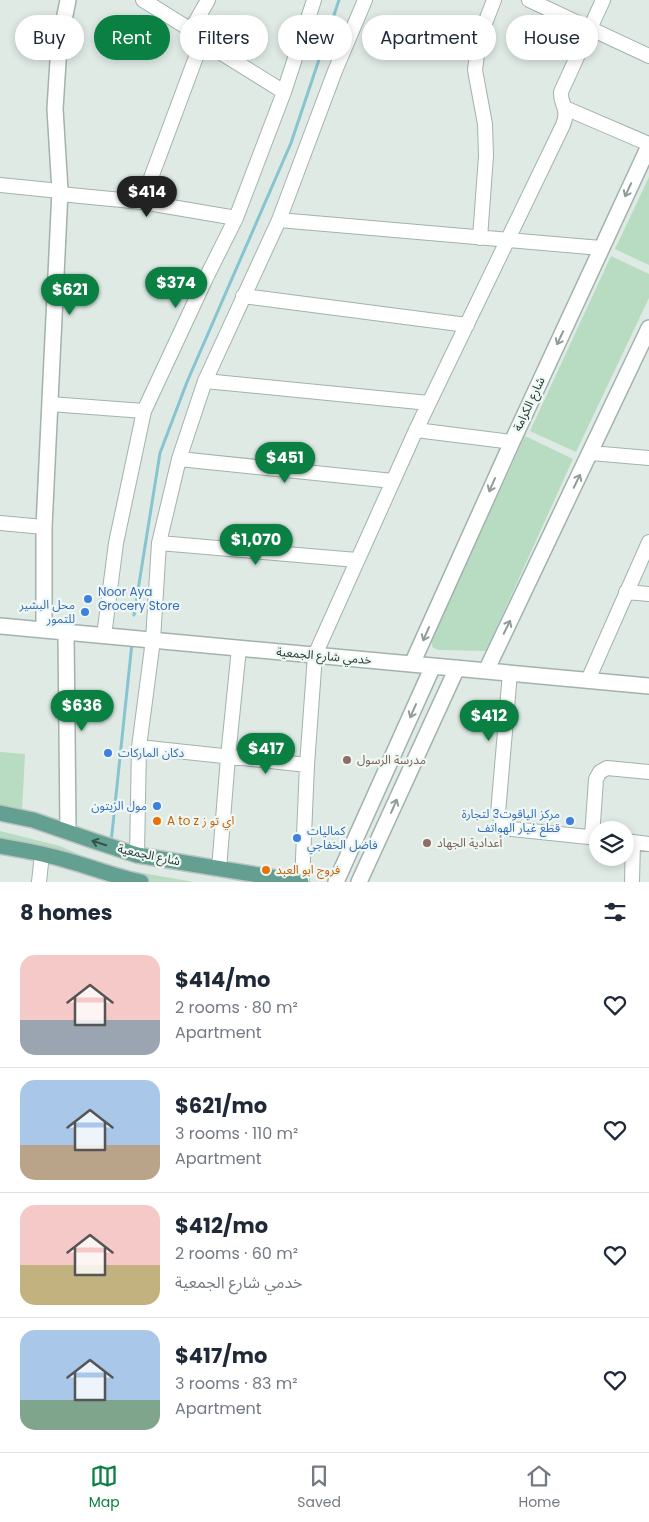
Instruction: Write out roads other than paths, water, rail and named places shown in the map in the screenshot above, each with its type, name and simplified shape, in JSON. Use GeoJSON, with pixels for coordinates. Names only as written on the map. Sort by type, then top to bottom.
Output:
{"type":"FeatureCollection","features":[{"type":"Feature","properties":{"kind":"main road","name":"شارع الجمعية"},"geometry":{"type":"LineString","coordinates":[[0,813],[34,820],[137,854],[301,882]]}},
{"type":"Feature","properties":{"kind":"main road"},"geometry":{"type":"LineString","coordinates":[[0,846],[42,854],[133,881]]}},
{"type":"Feature","properties":{"kind":"street"},"geometry":{"type":"LineString","coordinates":[[44,630],[44,527],[60,192],[56,109],[59,45],[68,0]]}},
{"type":"Feature","properties":{"kind":"street"},"geometry":{"type":"LineString","coordinates":[[142,0],[180,23]]}},
{"type":"Feature","properties":{"kind":"street"},"geometry":{"type":"LineString","coordinates":[[200,15],[208,0]]}},
{"type":"Feature","properties":{"kind":"street"},"geometry":{"type":"LineString","coordinates":[[104,636],[116,543],[144,411],[236,218],[284,92],[314,0]]}},
{"type":"Feature","properties":{"kind":"street"},"geometry":{"type":"LineString","coordinates":[[137,854],[139,746],[153,640],[158,543],[179,459],[205,381],[279,220],[335,71],[365,0]]}},
{"type":"Feature","properties":{"kind":"street"},"geometry":{"type":"LineString","coordinates":[[480,238],[486,156],[485,124],[475,70],[479,39],[494,0]]}},
{"type":"Feature","properties":{"kind":"street"},"geometry":{"type":"LineString","coordinates":[[529,0],[562,15]]}},
{"type":"Feature","properties":{"kind":"street"},"geometry":{"type":"LineString","coordinates":[[596,15],[603,0]]}},
{"type":"Feature","properties":{"kind":"street"},"geometry":{"type":"LineString","coordinates":[[598,32],[649,56]]}},
{"type":"Feature","properties":{"kind":"street"},"geometry":{"type":"LineString","coordinates":[[142,202],[195,60]]}},
{"type":"Feature","properties":{"kind":"street"},"geometry":{"type":"LineString","coordinates":[[233,60],[284,92]]}},
{"type":"Feature","properties":{"kind":"street"},"geometry":{"type":"LineString","coordinates":[[301,882],[315,655],[416,430],[563,125],[566,115],[561,92],[576,60]]}},
{"type":"Feature","properties":{"kind":"street"},"geometry":{"type":"LineString","coordinates":[[565,108],[649,145]]}},
{"type":"Feature","properties":{"kind":"street","name":"شارع الكرامة"},"geometry":{"type":"LineString","coordinates":[[412,664],[649,145]]}},
{"type":"Feature","properties":{"kind":"street"},"geometry":{"type":"LineString","coordinates":[[0,185],[142,202],[236,218]]}},
{"type":"Feature","properties":{"kind":"street"},"geometry":{"type":"LineString","coordinates":[[279,220],[601,248]]}},
{"type":"Feature","properties":{"kind":"street"},"geometry":{"type":"LineString","coordinates":[[244,296],[467,325]]}},
{"type":"Feature","properties":{"kind":"street"},"geometry":{"type":"LineString","coordinates":[[486,671],[649,328]]}},
{"type":"Feature","properties":{"kind":"street"},"geometry":{"type":"LineString","coordinates":[[205,381],[429,403]]}},
{"type":"Feature","properties":{"kind":"street"},"geometry":{"type":"LineString","coordinates":[[50,404],[144,411]]}},
{"type":"Feature","properties":{"kind":"street"},"geometry":{"type":"LineString","coordinates":[[416,430],[512,442]]}},
{"type":"Feature","properties":{"kind":"street"},"geometry":{"type":"LineString","coordinates":[[591,453],[649,458]]}},
{"type":"Feature","properties":{"kind":"street"},"geometry":{"type":"LineString","coordinates":[[179,459],[393,481]]}},
{"type":"Feature","properties":{"kind":"street"},"geometry":{"type":"LineString","coordinates":[[0,523],[44,527]]}},
{"type":"Feature","properties":{"kind":"street"},"geometry":{"type":"LineString","coordinates":[[588,680],[649,542]]}},
{"type":"Feature","properties":{"kind":"street"},"geometry":{"type":"LineString","coordinates":[[158,543],[357,560]]}},
{"type":"Feature","properties":{"kind":"street"},"geometry":{"type":"LineString","coordinates":[[626,592],[649,594]]}},
{"type":"Feature","properties":{"kind":"street","name":"خدمي شارع الجمعية"},"geometry":{"type":"LineString","coordinates":[[0,626],[649,686]]}},
{"type":"Feature","properties":{"kind":"street"},"geometry":{"type":"LineString","coordinates":[[66,632],[68,831]]}},
{"type":"Feature","properties":{"kind":"street"},"geometry":{"type":"LineString","coordinates":[[219,869],[239,648]]}},
{"type":"Feature","properties":{"kind":"street"},"geometry":{"type":"LineString","coordinates":[[336,882],[344,875],[433,666]]}},
{"type":"Feature","properties":{"kind":"street"},"geometry":{"type":"LineString","coordinates":[[359,880],[457,668]]}},
{"type":"Feature","properties":{"kind":"street"},"geometry":{"type":"LineString","coordinates":[[510,673],[498,814],[502,823],[512,829],[589,837]]}},
{"type":"Feature","properties":{"kind":"street"},"geometry":{"type":"LineString","coordinates":[[139,746],[307,765]]}},
{"type":"Feature","properties":{"kind":"street"},"geometry":{"type":"LineString","coordinates":[[595,821],[596,779],[600,772],[607,768],[649,772]]}},
{"type":"Feature","properties":{"kind":"street"},"geometry":{"type":"LineString","coordinates":[[634,842],[649,844]]}},
{"type":"Feature","properties":{"kind":"street"},"geometry":{"type":"LineString","coordinates":[[39,882],[42,854]]}},
{"type":"Feature","properties":{"kind":"street"},"geometry":{"type":"LineString","coordinates":[[631,866],[632,882]]}},
{"type":"Feature","properties":{"kind":"waterway"},"geometry":{"type":"LineString","coordinates":[[134,615],[160,453],[187,382],[291,143],[339,0]]}},
{"type":"Feature","properties":{"kind":"waterway"},"geometry":{"type":"LineString","coordinates":[[111,843],[132,643]]}},
{"type":"Feature","properties":{"kind":"place","name":"Noor Aya Grocery Store"},"geometry":{"type":"Point","coordinates":[88,599]}},
{"type":"Feature","properties":{"kind":"place","name":"محل البشير للتمور"},"geometry":{"type":"Point","coordinates":[85,612]}},
{"type":"Feature","properties":{"kind":"place","name":"دكان الماركات"},"geometry":{"type":"Point","coordinates":[108,753]}},
{"type":"Feature","properties":{"kind":"place","name":"مدرسة الرسول"},"geometry":{"type":"Point","coordinates":[347,760]}},
{"type":"Feature","properties":{"kind":"place","name":"مول الزيتون"},"geometry":{"type":"Point","coordinates":[157,806]}},
{"type":"Feature","properties":{"kind":"place","name":"A to z اي تو ز"},"geometry":{"type":"Point","coordinates":[157,821]}},
{"type":"Feature","properties":{"kind":"place","name":"مركز الياقوت3 لتجارة قطع غيار الهواتف"},"geometry":{"type":"Point","coordinates":[570,821]}},
{"type":"Feature","properties":{"kind":"place","name":"كماليات فاضل الخفاجي"},"geometry":{"type":"Point","coordinates":[297,838]}},
{"type":"Feature","properties":{"kind":"place","name":"أعدادية الجهاد"},"geometry":{"type":"Point","coordinates":[427,843]}},
{"type":"Feature","properties":{"kind":"place","name":"فروج ابو العبد"},"geometry":{"type":"Point","coordinates":[266,870]}}]}
